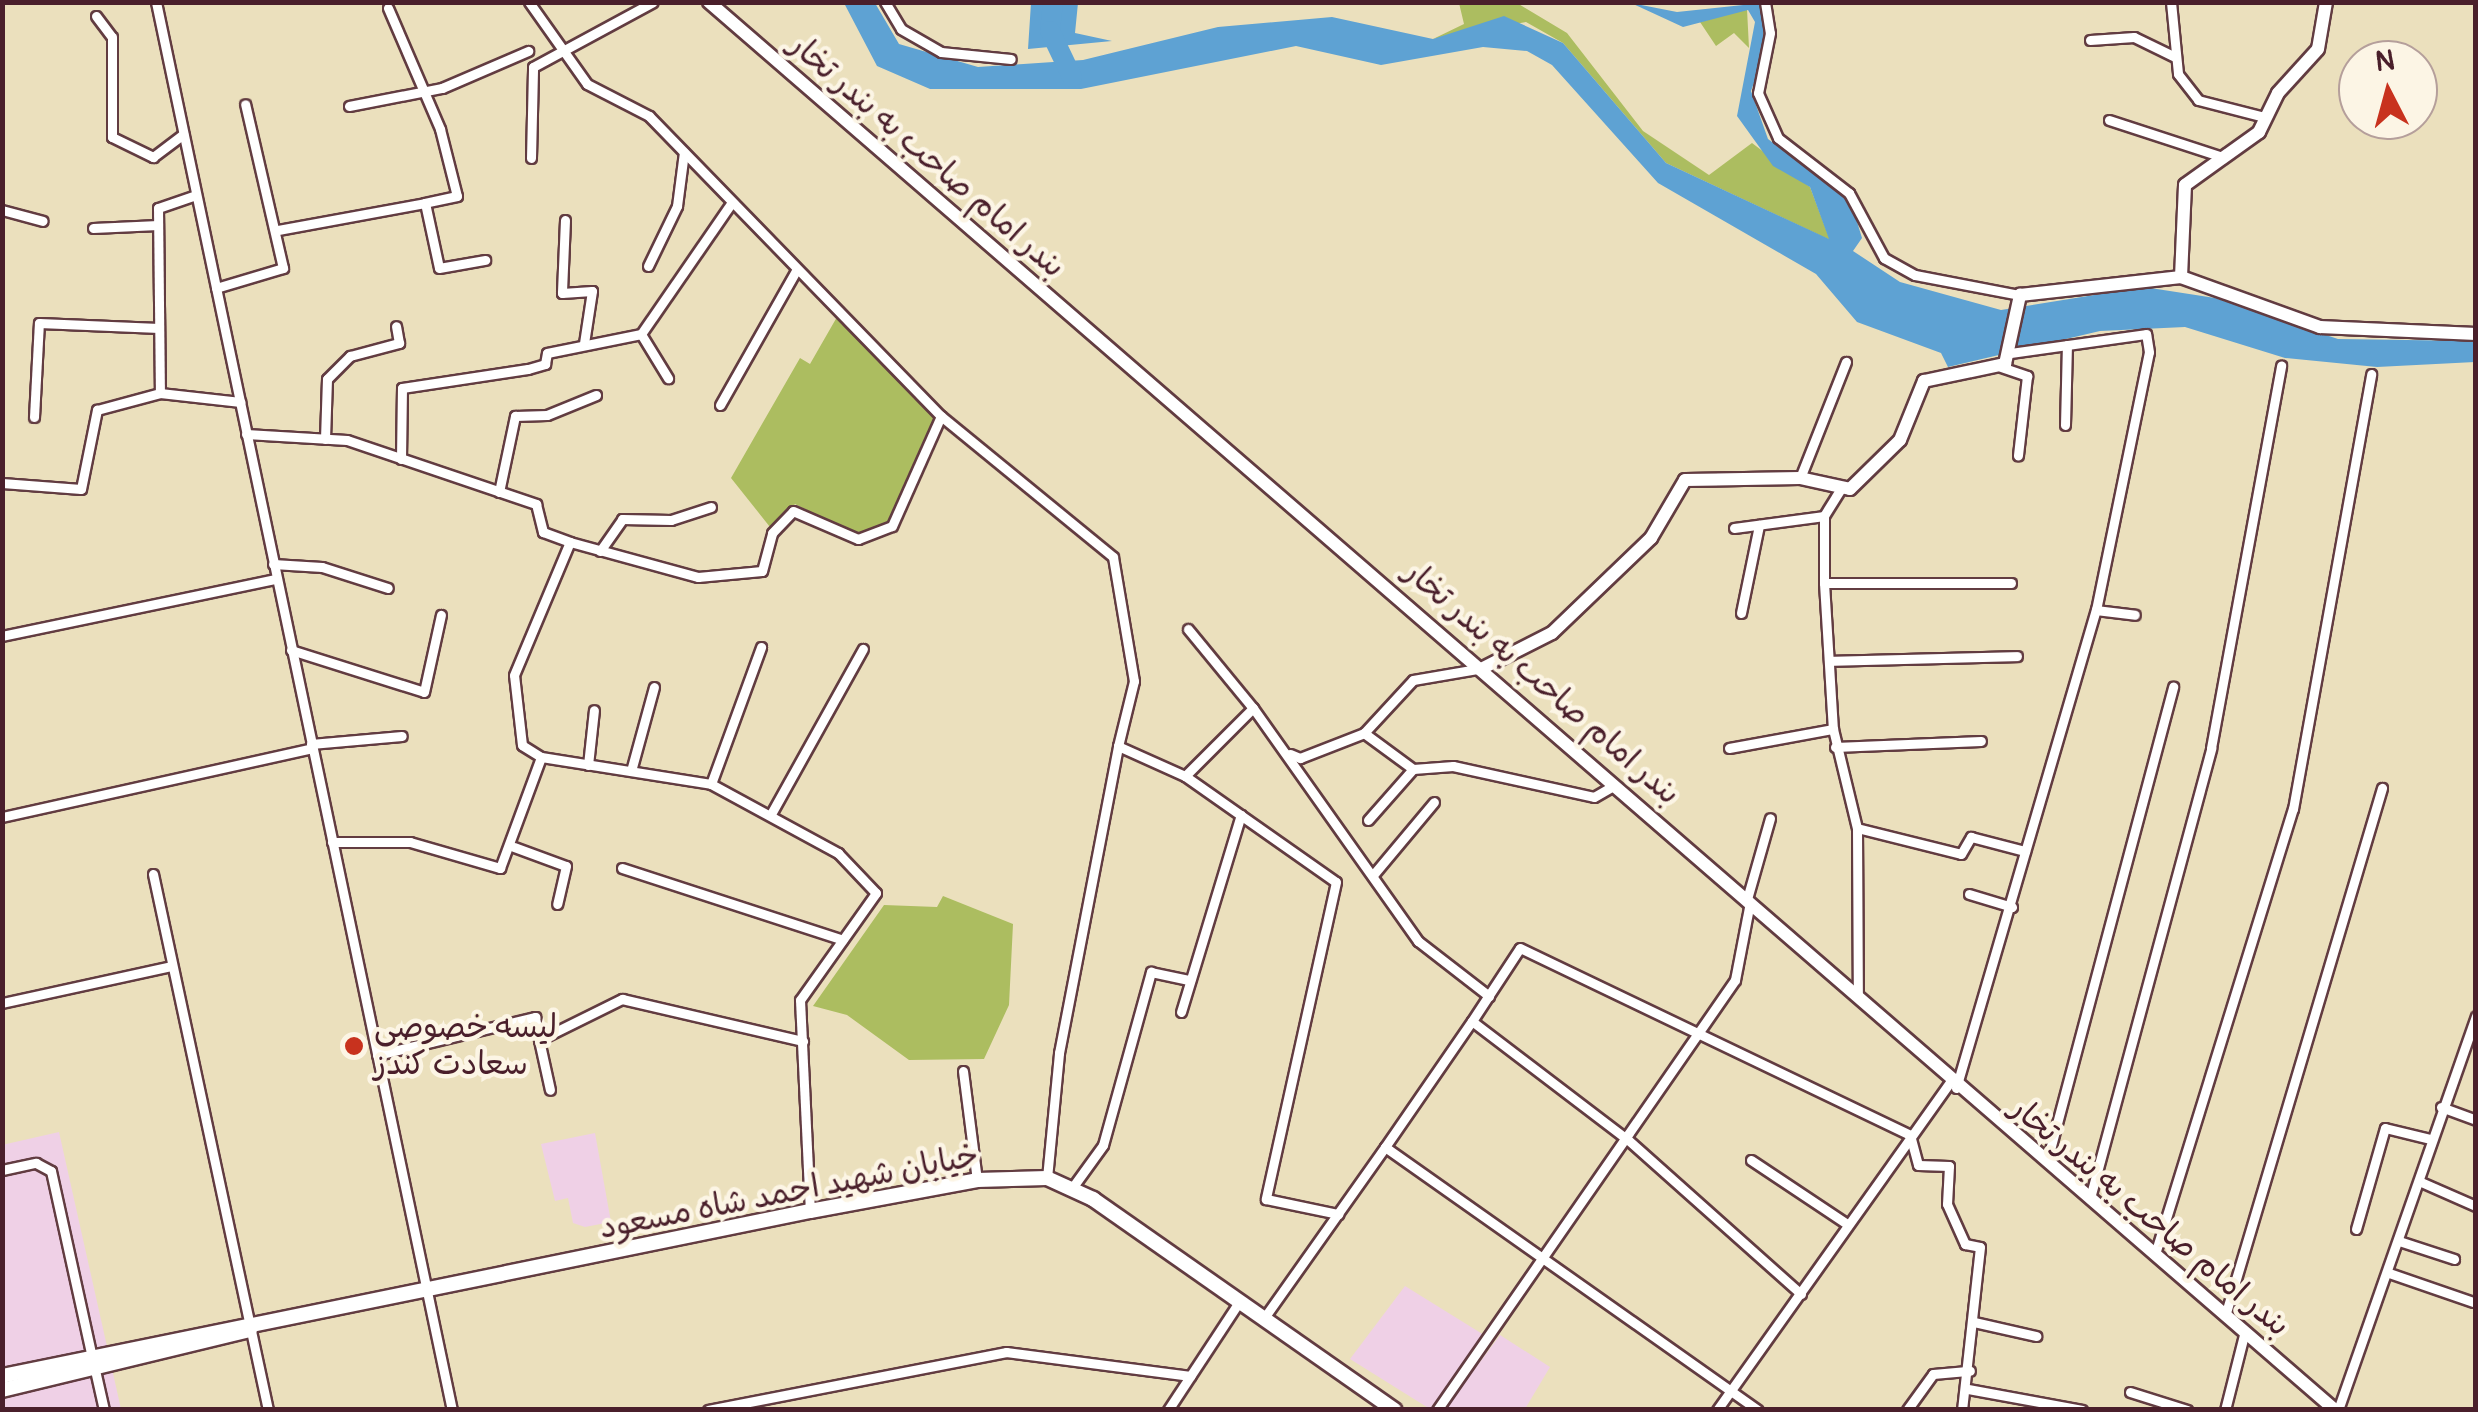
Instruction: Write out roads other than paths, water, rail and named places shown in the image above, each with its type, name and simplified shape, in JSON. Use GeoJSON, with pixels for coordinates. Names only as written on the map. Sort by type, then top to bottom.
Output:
{"type":"FeatureCollection","features":[{"type":"Feature","properties":{"kind":"main road","name":"بندر امام صاحب به بندر تخار"},"geometry":{"type":"LineString","coordinates":[[708,2],[1618,784],[1858,995],[1952,1086],[2090,1198],[2337,1410]]}},
{"type":"Feature","properties":{"kind":"main road"},"geometry":{"type":"LineString","coordinates":[[2181,277],[2185,185],[2220,156],[2260,132],[2264,117],[2318,48],[2326,2]]}},
{"type":"Feature","properties":{"kind":"main road"},"geometry":{"type":"LineString","coordinates":[[1483,668],[1552,633],[1651,538],[1685,480],[1800,478],[1840,490],[1900,440],[1924,380],[2002,367],[2012,351],[2019,299],[2181,277],[2320,328],[2476,334]]}},
{"type":"Feature","properties":{"kind":"main road","name":"خیابان شهید احمد شاه مسعود"},"geometry":{"type":"LineString","coordinates":[[2,1376],[94,1363],[810,1211],[977,1180],[1047,1178],[1072,1188],[1392,1409]]}},
{"type":"Feature","properties":{"kind":"main road","name":"خیابان شهید احمد شاه مسعود"},"geometry":{"type":"LineString","coordinates":[[2,1390],[94,1363]]}},
{"type":"Feature","properties":{"kind":"street"},"geometry":{"type":"LineString","coordinates":[[156,2],[452,1410]]}},
{"type":"Feature","properties":{"kind":"street"},"geometry":{"type":"LineString","coordinates":[[530,2],[587,84],[650,116],[941,416],[1113,557],[1134,681],[1059,1052],[1047,1178]]}},
{"type":"Feature","properties":{"kind":"street"},"geometry":{"type":"LineString","coordinates":[[531,158],[532,67],[565,53],[653,2]]}},
{"type":"Feature","properties":{"kind":"street"},"geometry":{"type":"LineString","coordinates":[[885,2],[901,29],[941,52],[1011,59]]}},
{"type":"Feature","properties":{"kind":"street"},"geometry":{"type":"LineString","coordinates":[[1765,2],[1770,33],[1758,94],[1778,138],[1849,192],[1884,258],[1915,276],[2019,299]]}},
{"type":"Feature","properties":{"kind":"street"},"geometry":{"type":"LineString","coordinates":[[2171,2],[2175,57],[2205,106],[2264,117]]}},
{"type":"Feature","properties":{"kind":"street"},"geometry":{"type":"LineString","coordinates":[[278,230],[457,196],[424,92],[388,8]]}},
{"type":"Feature","properties":{"kind":"street"},"geometry":{"type":"LineString","coordinates":[[96,16],[112,38],[112,137],[154,157],[183,134]]}},
{"type":"Feature","properties":{"kind":"street"},"geometry":{"type":"LineString","coordinates":[[2090,40],[2134,37],[2175,57]]}},
{"type":"Feature","properties":{"kind":"street"},"geometry":{"type":"LineString","coordinates":[[349,106],[424,92],[528,50]]}},
{"type":"Feature","properties":{"kind":"street"},"geometry":{"type":"LineString","coordinates":[[216,288],[283,268],[278,230],[245,104]]}},
{"type":"Feature","properties":{"kind":"street"},"geometry":{"type":"LineString","coordinates":[[2110,120],[2220,156]]}},
{"type":"Feature","properties":{"kind":"street"},"geometry":{"type":"LineString","coordinates":[[648,266],[677,206],[684,152]]}},
{"type":"Feature","properties":{"kind":"street"},"geometry":{"type":"LineString","coordinates":[[160,393],[158,208],[196,195]]}},
{"type":"Feature","properties":{"kind":"street"},"geometry":{"type":"LineString","coordinates":[[402,459],[402,388],[528,369],[584,343],[641,334],[732,202]]}},
{"type":"Feature","properties":{"kind":"street"},"geometry":{"type":"LineString","coordinates":[[426,203],[439,268],[486,260]]}},
{"type":"Feature","properties":{"kind":"street"},"geometry":{"type":"LineString","coordinates":[[2,210],[43,221]]}},
{"type":"Feature","properties":{"kind":"street"},"geometry":{"type":"LineString","coordinates":[[565,220],[562,293],[592,291],[584,343]]}},
{"type":"Feature","properties":{"kind":"street"},"geometry":{"type":"LineString","coordinates":[[92,228],[158,225]]}},
{"type":"Feature","properties":{"kind":"street"},"geometry":{"type":"LineString","coordinates":[[720,406],[797,269]]}},
{"type":"Feature","properties":{"kind":"street"},"geometry":{"type":"LineString","coordinates":[[34,417],[39,323],[160,328]]}},
{"type":"Feature","properties":{"kind":"street"},"geometry":{"type":"LineString","coordinates":[[325,439],[328,379],[350,356],[399,343],[396,326]]}},
{"type":"Feature","properties":{"kind":"street"},"geometry":{"type":"LineString","coordinates":[[641,334],[668,378]]}},
{"type":"Feature","properties":{"kind":"street"},"geometry":{"type":"LineString","coordinates":[[1717,1410],[1910,1135],[1952,1086],[2012,906],[2096,610],[2149,352],[2146,334],[2012,351]]}},
{"type":"Feature","properties":{"kind":"street"},"geometry":{"type":"LineString","coordinates":[[2065,425],[2066,345]]}},
{"type":"Feature","properties":{"kind":"street"},"geometry":{"type":"LineString","coordinates":[[1800,478],[1846,362]]}},
{"type":"Feature","properties":{"kind":"street"},"geometry":{"type":"LineString","coordinates":[[2090,1198],[2212,748],[2281,365]]}},
{"type":"Feature","properties":{"kind":"street"},"geometry":{"type":"LineString","coordinates":[[2002,367],[2027,376],[2018,455]]}},
{"type":"Feature","properties":{"kind":"street"},"geometry":{"type":"LineString","coordinates":[[2155,1254],[2293,809],[2371,374]]}},
{"type":"Feature","properties":{"kind":"street"},"geometry":{"type":"LineString","coordinates":[[2,483],[80,488],[97,410],[160,393],[240,402]]}},
{"type":"Feature","properties":{"kind":"street"},"geometry":{"type":"LineString","coordinates":[[500,492],[515,416],[547,415],[596,394]]}},
{"type":"Feature","properties":{"kind":"street"},"geometry":{"type":"LineString","coordinates":[[246,434],[325,439],[402,459],[536,504],[543,532],[698,576],[759,572],[772,532],[793,511],[858,538],[892,526],[941,416]]}},
{"type":"Feature","properties":{"kind":"street"},"geometry":{"type":"LineString","coordinates":[[1840,490],[1824,516],[1824,583],[1832,729],[1857,828],[1858,995]]}},
{"type":"Feature","properties":{"kind":"street"},"geometry":{"type":"LineString","coordinates":[[600,550],[622,520],[671,520],[711,507]]}},
{"type":"Feature","properties":{"kind":"street"},"geometry":{"type":"LineString","coordinates":[[1734,528],[1824,516]]}},
{"type":"Feature","properties":{"kind":"street"},"geometry":{"type":"LineString","coordinates":[[1741,613],[1759,525]]}},
{"type":"Feature","properties":{"kind":"street"},"geometry":{"type":"LineString","coordinates":[[570,542],[514,675],[522,744],[540,757],[711,784],[838,853],[875,890],[800,1000],[810,1211]]}},
{"type":"Feature","properties":{"kind":"street"},"geometry":{"type":"LineString","coordinates":[[273,564],[322,567],[388,588]]}},
{"type":"Feature","properties":{"kind":"street"},"geometry":{"type":"LineString","coordinates":[[2,636],[276,579]]}},
{"type":"Feature","properties":{"kind":"street"},"geometry":{"type":"LineString","coordinates":[[1824,583],[2011,583]]}},
{"type":"Feature","properties":{"kind":"street"},"geometry":{"type":"LineString","coordinates":[[2096,610],[2135,615]]}},
{"type":"Feature","properties":{"kind":"street"},"geometry":{"type":"LineString","coordinates":[[291,650],[424,692],[441,615]]}},
{"type":"Feature","properties":{"kind":"street"},"geometry":{"type":"LineString","coordinates":[[1188,630],[1290,754],[1300,758],[1364,733],[1414,680],[1483,668]]}},
{"type":"Feature","properties":{"kind":"street"},"geometry":{"type":"LineString","coordinates":[[711,784],[761,647]]}},
{"type":"Feature","properties":{"kind":"street"},"geometry":{"type":"LineString","coordinates":[[771,814],[863,650]]}},
{"type":"Feature","properties":{"kind":"street"},"geometry":{"type":"LineString","coordinates":[[1828,661],[2016,656]]}},
{"type":"Feature","properties":{"kind":"street"},"geometry":{"type":"LineString","coordinates":[[2046,1164],[2173,686]]}},
{"type":"Feature","properties":{"kind":"street"},"geometry":{"type":"LineString","coordinates":[[630,771],[654,687]]}},
{"type":"Feature","properties":{"kind":"street"},"geometry":{"type":"LineString","coordinates":[[1185,776],[1253,708]]}},
{"type":"Feature","properties":{"kind":"street"},"geometry":{"type":"LineString","coordinates":[[588,765],[594,710]]}},
{"type":"Feature","properties":{"kind":"street"},"geometry":{"type":"LineString","coordinates":[[1729,748],[1832,729]]}},
{"type":"Feature","properties":{"kind":"street"},"geometry":{"type":"LineString","coordinates":[[1364,733],[1413,769],[1454,766],[1594,797],[1618,784]]}},
{"type":"Feature","properties":{"kind":"street"},"geometry":{"type":"LineString","coordinates":[[2,817],[311,746],[402,736]]}},
{"type":"Feature","properties":{"kind":"street"},"geometry":{"type":"LineString","coordinates":[[1835,747],[1981,741]]}},
{"type":"Feature","properties":{"kind":"street"},"geometry":{"type":"LineString","coordinates":[[1118,746],[1185,776],[1336,882],[1266,1199],[1338,1214]]}},
{"type":"Feature","properties":{"kind":"street"},"geometry":{"type":"LineString","coordinates":[[1290,754],[1291,769],[1418,942],[1489,996]]}},
{"type":"Feature","properties":{"kind":"street"},"geometry":{"type":"LineString","coordinates":[[332,842],[410,842],[500,868],[514,847],[540,757]]}},
{"type":"Feature","properties":{"kind":"street"},"geometry":{"type":"LineString","coordinates":[[1368,820],[1413,769]]}},
{"type":"Feature","properties":{"kind":"street"},"geometry":{"type":"LineString","coordinates":[[2226,1316],[2382,788]]}},
{"type":"Feature","properties":{"kind":"street"},"geometry":{"type":"LineString","coordinates":[[1373,876],[1434,802]]}},
{"type":"Feature","properties":{"kind":"street"},"geometry":{"type":"LineString","coordinates":[[1181,1012],[1241,815]]}},
{"type":"Feature","properties":{"kind":"street"},"geometry":{"type":"LineString","coordinates":[[1437,1410],[1546,1260],[1734,980],[1748,901],[1770,818]]}},
{"type":"Feature","properties":{"kind":"street"},"geometry":{"type":"LineString","coordinates":[[1857,828],[1960,854],[1972,837],[2025,851]]}},
{"type":"Feature","properties":{"kind":"street"},"geometry":{"type":"LineString","coordinates":[[514,847],[566,866],[557,904]]}},
{"type":"Feature","properties":{"kind":"street"},"geometry":{"type":"LineString","coordinates":[[622,868],[843,940]]}},
{"type":"Feature","properties":{"kind":"street"},"geometry":{"type":"LineString","coordinates":[[153,874],[268,1410]]}},
{"type":"Feature","properties":{"kind":"street"},"geometry":{"type":"LineString","coordinates":[[1969,894],[2012,906]]}},
{"type":"Feature","properties":{"kind":"street"},"geometry":{"type":"LineString","coordinates":[[1264,1318],[1520,948],[1700,1030],[1910,1135],[1918,1165],[1948,1166],[1948,1204],[1965,1244],[1980,1248],[1970,1371],[1962,1410]]}},
{"type":"Feature","properties":{"kind":"street"},"geometry":{"type":"LineString","coordinates":[[2,1003],[171,966]]}},
{"type":"Feature","properties":{"kind":"street"},"geometry":{"type":"LineString","coordinates":[[1072,1188],[1103,1146],[1151,972],[1190,980]]}},
{"type":"Feature","properties":{"kind":"street"},"geometry":{"type":"LineString","coordinates":[[539,1040],[622,999],[803,1041]]}},
{"type":"Feature","properties":{"kind":"street"},"geometry":{"type":"LineString","coordinates":[[376,1055],[534,1016],[550,1090]]}},
{"type":"Feature","properties":{"kind":"street"},"geometry":{"type":"LineString","coordinates":[[2337,1410],[2389,1273],[2421,1182],[2441,1107],[2476,1017]]}},
{"type":"Feature","properties":{"kind":"street"},"geometry":{"type":"LineString","coordinates":[[1472,1021],[1628,1140],[1801,1294]]}},
{"type":"Feature","properties":{"kind":"street"},"geometry":{"type":"LineString","coordinates":[[2464,1049],[2476,1053]]}},
{"type":"Feature","properties":{"kind":"street"},"geometry":{"type":"LineString","coordinates":[[963,1071],[977,1180]]}},
{"type":"Feature","properties":{"kind":"street"},"geometry":{"type":"LineString","coordinates":[[2441,1107],[2476,1120]]}},
{"type":"Feature","properties":{"kind":"street"},"geometry":{"type":"LineString","coordinates":[[2356,1229],[2385,1128],[2430,1140]]}},
{"type":"Feature","properties":{"kind":"street"},"geometry":{"type":"LineString","coordinates":[[1385,1147],[1758,1410]]}},
{"type":"Feature","properties":{"kind":"street"},"geometry":{"type":"LineString","coordinates":[[1751,1160],[1847,1224]]}},
{"type":"Feature","properties":{"kind":"street"},"geometry":{"type":"LineString","coordinates":[[2,1170],[36,1163],[51,1171],[104,1410]]}},
{"type":"Feature","properties":{"kind":"street"},"geometry":{"type":"LineString","coordinates":[[2421,1182],[2476,1206]]}},
{"type":"Feature","properties":{"kind":"street"},"geometry":{"type":"LineString","coordinates":[[2400,1241],[2454,1259]]}},
{"type":"Feature","properties":{"kind":"street"},"geometry":{"type":"LineString","coordinates":[[2389,1273],[2473,1302]]}},
{"type":"Feature","properties":{"kind":"street"},"geometry":{"type":"LineString","coordinates":[[1168,1410],[1239,1302]]}},
{"type":"Feature","properties":{"kind":"street"},"geometry":{"type":"LineString","coordinates":[[1974,1322],[2036,1336]]}},
{"type":"Feature","properties":{"kind":"street"},"geometry":{"type":"LineString","coordinates":[[2225,1410],[2244,1334]]}},
{"type":"Feature","properties":{"kind":"street"},"geometry":{"type":"LineString","coordinates":[[708,1410],[1006,1352],[1190,1376]]}},
{"type":"Feature","properties":{"kind":"street"},"geometry":{"type":"LineString","coordinates":[[1908,1410],[1933,1374],[1970,1371]]}},
{"type":"Feature","properties":{"kind":"street"},"geometry":{"type":"LineString","coordinates":[[1968,1389],[2082,1410]]}},
{"type":"Feature","properties":{"kind":"street"},"geometry":{"type":"LineString","coordinates":[[2130,1392],[2187,1410]]}},
{"type":"Feature","properties":{"kind":"water"},"geometry":{"type":"Polygon","coordinates":[[[844,3],[875,3],[899,44],[978,67],[1083,60],[1218,27],[1332,17],[1433,39],[1504,16],[1563,43],[1666,163],[1829,239],[1810,187],[1773,166],[1737,116],[1755,22],[1748,10],[1683,27],[1631,3],[1677,12],[1762,3],[1764,55],[1751,91],[1768,139],[1851,202],[1862,238],[1853,251],[1900,282],[2001,310],[2144,287],[2215,298],[2338,339],[2475,341],[2475,362],[2377,367],[2285,358],[2185,327],[2100,331],[1948,367],[1941,353],[1857,322],[1816,274],[1658,183],[1552,65],[1527,51],[1483,47],[1381,65],[1296,46],[1081,89],[930,89],[877,66],[844,3]]]}},
{"type":"Feature","properties":{"kind":"water"},"geometry":{"type":"Polygon","coordinates":[[[1031,3],[1078,3],[1075,33],[1112,41],[1028,49],[1031,3]]]}},
{"type":"Feature","properties":{"kind":"waterway"},"geometry":{"type":"LineString","coordinates":[[1053,2],[1050,31],[1072,77]]}},
{"type":"Feature","properties":{"kind":"place","name":"لیسه خصوصی سعادت کندز"},"geometry":{"type":"Point","coordinates":[354,1046]}}]}
